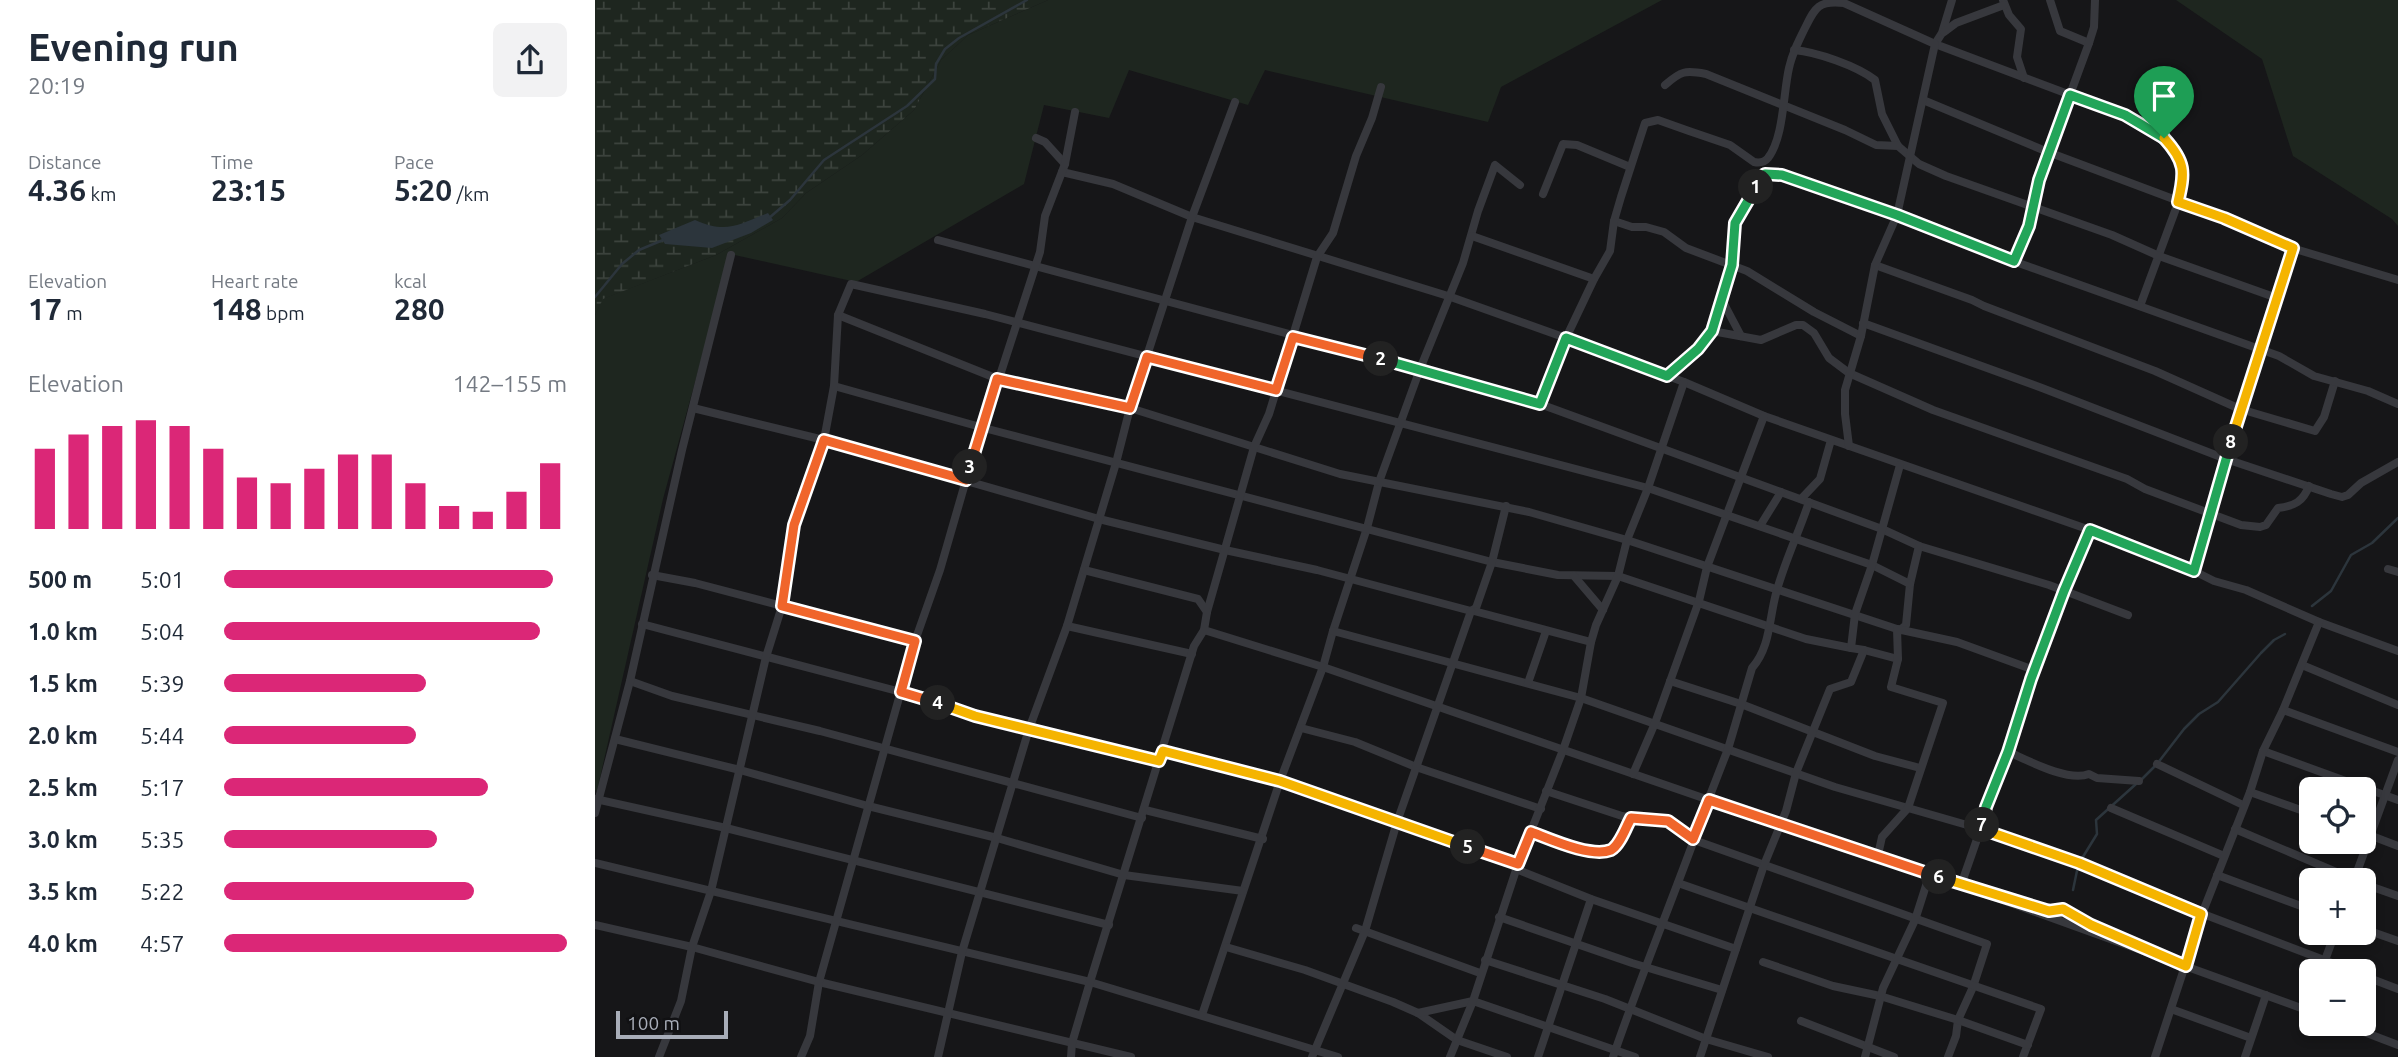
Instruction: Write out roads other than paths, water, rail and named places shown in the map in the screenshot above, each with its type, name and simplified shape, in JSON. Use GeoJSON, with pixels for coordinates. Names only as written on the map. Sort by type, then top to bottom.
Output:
{"type":"FeatureCollection","features":[{"type":"Feature","properties":{"kind":"street"},"geometry":{"type":"LineString","coordinates":[[1849,446],[1844,404],[1849,373],[1861,336],[1875,265],[1897,215],[1935,44],[1942,33],[1952,0]]}},
{"type":"Feature","properties":{"kind":"street"},"geometry":{"type":"LineString","coordinates":[[2050,0],[2060,31],[2089,44]]}},
{"type":"Feature","properties":{"kind":"street"},"geometry":{"type":"LineString","coordinates":[[2014,261],[2029,226],[2035,192],[2048,152],[2089,44],[2094,27],[2095,0]]}},
{"type":"Feature","properties":{"kind":"street"},"geometry":{"type":"LineString","coordinates":[[1667,376],[1698,349],[1712,331],[1732,265],[1735,223],[1760,178],[1763,161],[1777,136],[1794,50],[1815,8],[1824,1],[1844,3],[1935,44],[2125,115],[2164,138],[2181,159],[2184,170],[2178,202],[2140,306]]}},
{"type":"Feature","properties":{"kind":"street"},"geometry":{"type":"LineString","coordinates":[[1942,33],[1956,23],[2004,2],[2009,15],[2021,30],[2017,57],[2024,78]]}},
{"type":"Feature","properties":{"kind":"street"},"geometry":{"type":"LineString","coordinates":[[1794,50],[1810,51],[1875,80],[1882,114],[1898,146],[1919,164],[1946,177],[2034,206],[2159,256],[2277,298]]}},
{"type":"Feature","properties":{"kind":"street"},"geometry":{"type":"LineString","coordinates":[[1665,85],[1674,77],[1688,71],[1706,74],[1876,145],[1898,146]]}},
{"type":"Feature","properties":{"kind":"street"},"geometry":{"type":"LineString","coordinates":[[1070,1057],[1090,982],[1192,654],[1204,630],[1254,447],[1269,414],[1317,257],[1333,233],[1356,156],[1373,118],[1381,87]]}},
{"type":"Feature","properties":{"kind":"street"},"geometry":{"type":"LineString","coordinates":[[1923,100],[2048,152],[2224,218],[2293,248],[2398,280]]}},
{"type":"Feature","properties":{"kind":"street"},"geometry":{"type":"LineString","coordinates":[[938,1057],[962,952],[1029,729],[1067,626],[1130,408],[1192,216],[1235,103]]}},
{"type":"Feature","properties":{"kind":"street"},"geometry":{"type":"LineString","coordinates":[[801,1057],[810,1036],[818,982],[915,641],[1040,252],[1045,216],[1063,168],[1075,112]]}},
{"type":"Feature","properties":{"kind":"street"},"geometry":{"type":"LineString","coordinates":[[1540,404],[1566,338],[1610,251],[1614,221],[1630,167],[1642,128],[1650,120],[1658,120],[1730,145],[1754,162],[1763,161],[1782,175]]}},
{"type":"Feature","properties":{"kind":"street"},"geometry":{"type":"LineString","coordinates":[[1036,138],[1045,142],[1063,168],[1113,184],[1192,216],[1448,296],[1566,338],[1684,382],[1764,416],[2090,530],[2214,581],[2246,590],[2319,622],[2398,651]]}},
{"type":"Feature","properties":{"kind":"street"},"geometry":{"type":"LineString","coordinates":[[1543,194],[1563,144],[1577,145],[1630,167]]}},
{"type":"Feature","properties":{"kind":"street"},"geometry":{"type":"LineString","coordinates":[[1202,1015],[1263,839],[1280,781],[1323,667],[1379,482],[1448,296],[1463,263],[1495,165],[1520,186]]}},
{"type":"Feature","properties":{"kind":"street"},"geometry":{"type":"LineString","coordinates":[[1760,178],[1772,172],[1897,215],[2014,261],[2279,356],[2314,376],[2368,391],[2398,404]]}},
{"type":"Feature","properties":{"kind":"street"},"geometry":{"type":"LineString","coordinates":[[1614,221],[1664,232],[1686,248],[1747,271],[1814,312],[1861,336]]}},
{"type":"Feature","properties":{"kind":"street"},"geometry":{"type":"LineString","coordinates":[[1472,236],[1594,278]]}},
{"type":"Feature","properties":{"kind":"street"},"geometry":{"type":"LineString","coordinates":[[939,240],[1420,369],[1540,404],[1882,529],[1920,546],[2064,591],[2128,615]]}},
{"type":"Feature","properties":{"kind":"street"},"geometry":{"type":"LineString","coordinates":[[2194,571],[2240,409],[2293,248]]}},
{"type":"Feature","properties":{"kind":"street"},"geometry":{"type":"LineString","coordinates":[[595,813],[630,681],[652,575],[731,255]]}},
{"type":"Feature","properties":{"kind":"street"},"geometry":{"type":"LineString","coordinates":[[1875,265],[2155,372],[2240,409],[2315,431],[2324,417],[2335,381]]}},
{"type":"Feature","properties":{"kind":"street"},"geometry":{"type":"LineString","coordinates":[[659,1057],[681,1001],[692,947],[711,891],[766,657],[782,606],[794,525],[824,440],[834,386],[838,315],[851,284],[1018,322],[1648,488],[1872,565],[1910,584]]}},
{"type":"Feature","properties":{"kind":"street"},"geometry":{"type":"LineString","coordinates":[[1722,300],[1741,335]]}},
{"type":"Feature","properties":{"kind":"street"},"geometry":{"type":"LineString","coordinates":[[838,315],[997,379],[1130,408],[1340,474],[1506,506],[1627,540],[1897,629],[1957,642],[2034,670]]}},
{"type":"Feature","properties":{"kind":"street"},"geometry":{"type":"LineString","coordinates":[[1863,323],[2042,388],[2225,459],[2342,497],[2387,467],[2398,463]]}},
{"type":"Feature","properties":{"kind":"street"},"geometry":{"type":"LineString","coordinates":[[1712,331],[1761,340],[1796,325],[1803,325],[1814,333],[1829,358],[1849,373],[1933,410],[2127,479],[2144,489],[2241,524],[2260,527],[2266,525],[2278,508],[2299,503],[2309,486]]}},
{"type":"Feature","properties":{"kind":"street"},"geometry":{"type":"LineString","coordinates":[[1450,1057],[1473,1001],[1517,866],[1563,751],[1581,698],[1591,642],[1618,576],[1627,540],[1648,488],[1684,382]]}},
{"type":"Feature","properties":{"kind":"street"},"geometry":{"type":"LineString","coordinates":[[834,386],[1492,562],[1559,575],[1618,576],[1806,639],[1898,659]]}},
{"type":"Feature","properties":{"kind":"street"},"geometry":{"type":"LineString","coordinates":[[693,408],[824,440],[1100,519],[1225,550],[1317,569],[1350,580],[1591,642]]}},
{"type":"Feature","properties":{"kind":"street"},"geometry":{"type":"LineString","coordinates":[[1633,774],[1655,723],[1699,601],[1707,567],[1764,416]]}},
{"type":"Feature","properties":{"kind":"street"},"geometry":{"type":"LineString","coordinates":[[1614,1053],[1728,749],[1752,668],[1765,647],[1777,589],[1797,539],[1805,501],[1820,479],[1832,440]]}},
{"type":"Feature","properties":{"kind":"street"},"geometry":{"type":"LineString","coordinates":[[1851,648],[1855,614],[1872,565],[1900,465]]}},
{"type":"Feature","properties":{"kind":"street"},"geometry":{"type":"LineString","coordinates":[[1760,526],[1781,492]]}},
{"type":"Feature","properties":{"kind":"street"},"geometry":{"type":"LineString","coordinates":[[1312,1057],[1343,984],[1439,707],[1451,663],[1492,562],[1506,506]]}},
{"type":"Feature","properties":{"kind":"street"},"geometry":{"type":"LineString","coordinates":[[1961,885],[2034,670],[2090,530]]}},
{"type":"Feature","properties":{"kind":"street"},"geometry":{"type":"LineString","coordinates":[[1897,629],[1904,629],[1906,625],[1910,584],[1920,546]]}},
{"type":"Feature","properties":{"kind":"street"},"geometry":{"type":"LineString","coordinates":[[2388,569],[2398,572]]}},
{"type":"Feature","properties":{"kind":"street"},"geometry":{"type":"LineString","coordinates":[[1084,570],[1198,599],[1207,612]]}},
{"type":"Feature","properties":{"kind":"street"},"geometry":{"type":"LineString","coordinates":[[652,575],[680,579],[915,641]]}},
{"type":"Feature","properties":{"kind":"street"},"geometry":{"type":"LineString","coordinates":[[1574,576],[1604,610]]}},
{"type":"Feature","properties":{"kind":"street"},"geometry":{"type":"LineString","coordinates":[[2155,1057],[2201,914],[2250,792],[2263,751],[2319,622]]}},
{"type":"Feature","properties":{"kind":"street"},"geometry":{"type":"LineString","coordinates":[[642,624],[901,692],[975,716],[1159,761]]}},
{"type":"Feature","properties":{"kind":"street"},"geometry":{"type":"LineString","coordinates":[[1067,626],[1192,654]]}},
{"type":"Feature","properties":{"kind":"street"},"geometry":{"type":"LineString","coordinates":[[1878,855],[1882,837],[1908,808],[1943,703],[1891,687],[1898,659],[1897,629]]}},
{"type":"Feature","properties":{"kind":"street"},"geometry":{"type":"LineString","coordinates":[[1204,630],[1323,667],[1563,751],[1878,855],[2299,1007]]}},
{"type":"Feature","properties":{"kind":"street"},"geometry":{"type":"LineString","coordinates":[[1333,631],[1581,698],[1835,788],[1981,829],[2079,863],[2201,914],[2322,959]]}},
{"type":"Feature","properties":{"kind":"street"},"geometry":{"type":"LineString","coordinates":[[1528,683],[1546,631]]}},
{"type":"Feature","properties":{"kind":"street"},"geometry":{"type":"LineString","coordinates":[[1700,1057],[1812,731],[1830,688],[1851,682],[1864,650]]}},
{"type":"Feature","properties":{"kind":"street"},"geometry":{"type":"LineString","coordinates":[[2302,665],[2398,705]]}},
{"type":"Feature","properties":{"kind":"street"},"geometry":{"type":"LineString","coordinates":[[630,681],[672,696],[753,714],[1014,783],[1263,839]]}},
{"type":"Feature","properties":{"kind":"street"},"geometry":{"type":"LineString","coordinates":[[1670,681],[1741,704],[1875,756],[1920,768]]}},
{"type":"Feature","properties":{"kind":"street"},"geometry":{"type":"LineString","coordinates":[[2283,710],[2398,752]]}},
{"type":"Feature","properties":{"kind":"street"},"geometry":{"type":"LineString","coordinates":[[1301,728],[1355,742],[1416,767],[1541,808]]}},
{"type":"Feature","properties":{"kind":"street"},"geometry":{"type":"LineString","coordinates":[[615,740],[997,838],[1124,876],[1243,891]]}},
{"type":"Feature","properties":{"kind":"street"},"geometry":{"type":"LineString","coordinates":[[1163,751],[1280,781],[1517,866],[1591,899],[1736,949]]}},
{"type":"Feature","properties":{"kind":"street"},"geometry":{"type":"LineString","coordinates":[[2263,751],[2398,800]]}},
{"type":"Feature","properties":{"kind":"street"},"geometry":{"type":"LineString","coordinates":[[2008,752],[2055,772],[2081,777],[2089,774],[2097,778],[2139,781]]}},
{"type":"Feature","properties":{"kind":"street"},"geometry":{"type":"LineString","coordinates":[[2376,813],[2398,760]]}},
{"type":"Feature","properties":{"kind":"street"},"geometry":{"type":"LineString","coordinates":[[2157,764],[2243,805]]}},
{"type":"Feature","properties":{"kind":"street"},"geometry":{"type":"LineString","coordinates":[[1546,791],[1631,818],[1668,821],[1693,839],[1987,944],[1973,987],[1958,1020],[1956,1036],[1948,1057]]}},
{"type":"Feature","properties":{"kind":"street"},"geometry":{"type":"LineString","coordinates":[[2250,792],[2299,809]]}},
{"type":"Feature","properties":{"kind":"street"},"geometry":{"type":"LineString","coordinates":[[597,800],[726,828],[1109,925]]}},
{"type":"Feature","properties":{"kind":"street"},"geometry":{"type":"LineString","coordinates":[[2111,808],[2224,856]]}},
{"type":"Feature","properties":{"kind":"street"},"geometry":{"type":"LineString","coordinates":[[1531,832],[1568,846],[1610,850],[1617,844],[1631,818]]}},
{"type":"Feature","properties":{"kind":"street"},"geometry":{"type":"LineString","coordinates":[[2235,830],[2325,868]]}},
{"type":"Feature","properties":{"kind":"street"},"geometry":{"type":"LineString","coordinates":[[2376,837],[2398,846]]}},
{"type":"Feature","properties":{"kind":"street"},"geometry":{"type":"LineString","coordinates":[[595,863],[1090,982],[1338,1057]]}},
{"type":"Feature","properties":{"kind":"street"},"geometry":{"type":"LineString","coordinates":[[1865,1057],[1880,996],[1915,920],[1930,873]]}},
{"type":"Feature","properties":{"kind":"street"},"geometry":{"type":"LineString","coordinates":[[2217,875],[2299,905]]}},
{"type":"Feature","properties":{"kind":"street"},"geometry":{"type":"LineString","coordinates":[[1678,884],[2041,1009],[2023,1057]]}},
{"type":"Feature","properties":{"kind":"street"},"geometry":{"type":"LineString","coordinates":[[2376,888],[2398,896]]}},
{"type":"Feature","properties":{"kind":"street"},"geometry":{"type":"LineString","coordinates":[[1538,1057],[1591,899]]}},
{"type":"Feature","properties":{"kind":"street"},"geometry":{"type":"LineString","coordinates":[[1499,917],[1645,967],[1723,990]]}},
{"type":"Feature","properties":{"kind":"street"},"geometry":{"type":"LineString","coordinates":[[595,925],[1131,1057]]}},
{"type":"Feature","properties":{"kind":"street"},"geometry":{"type":"LineString","coordinates":[[1360,930],[1480,973]]}},
{"type":"Feature","properties":{"kind":"street"},"geometry":{"type":"LineString","coordinates":[[2376,933],[2398,941]]}},
{"type":"Feature","properties":{"kind":"street"},"geometry":{"type":"LineString","coordinates":[[1226,947],[1305,970],[1394,1002],[1418,1013],[1457,1040],[1507,1057]]}},
{"type":"Feature","properties":{"kind":"street"},"geometry":{"type":"LineString","coordinates":[[1485,960],[1629,1009],[1706,1039],[1768,1057]]}},
{"type":"Feature","properties":{"kind":"street"},"geometry":{"type":"LineString","coordinates":[[1763,962],[1833,986],[1880,996],[1958,1020],[2028,1045]]}},
{"type":"Feature","properties":{"kind":"street"},"geometry":{"type":"LineString","coordinates":[[2376,981],[2398,989]]}},
{"type":"Feature","properties":{"kind":"street"},"geometry":{"type":"LineString","coordinates":[[2245,1057],[2266,995]]}},
{"type":"Feature","properties":{"kind":"street"},"geometry":{"type":"LineString","coordinates":[[1418,1013],[1473,1001],[1549,1026],[1614,1053],[1635,1057]]}},
{"type":"Feature","properties":{"kind":"street"},"geometry":{"type":"LineString","coordinates":[[2171,1009],[2251,1038]]}},
{"type":"Feature","properties":{"kind":"street"},"geometry":{"type":"LineString","coordinates":[[1801,1021],[1895,1057]]}},
{"type":"Feature","properties":{"kind":"street"},"geometry":{"type":"LineString","coordinates":[[2374,1036],[2398,1045]]}},
{"type":"Feature","properties":{"kind":"waterway"},"geometry":{"type":"LineString","coordinates":[[769,218],[790,200],[824,160],[907,106],[935,79],[936,64],[945,49],[959,38],[1027,0]]}},
{"type":"Feature","properties":{"kind":"waterway"},"geometry":{"type":"LineString","coordinates":[[595,297],[622,264],[639,250],[663,240]]}},
{"type":"Feature","properties":{"kind":"waterway"},"geometry":{"type":"LineString","coordinates":[[2312,606],[2331,591],[2351,555],[2372,543],[2398,518]]}},
{"type":"Feature","properties":{"kind":"waterway"},"geometry":{"type":"LineString","coordinates":[[2141,780],[2184,729],[2199,714],[2218,702],[2261,653],[2274,640],[2285,634]]}},
{"type":"Feature","properties":{"kind":"waterway"},"geometry":{"type":"LineString","coordinates":[[2081,860],[2097,834],[2096,820],[2136,784]]}},
{"type":"Feature","properties":{"kind":"waterway"},"geometry":{"type":"LineString","coordinates":[[2073,890],[2078,866]]}}]}
